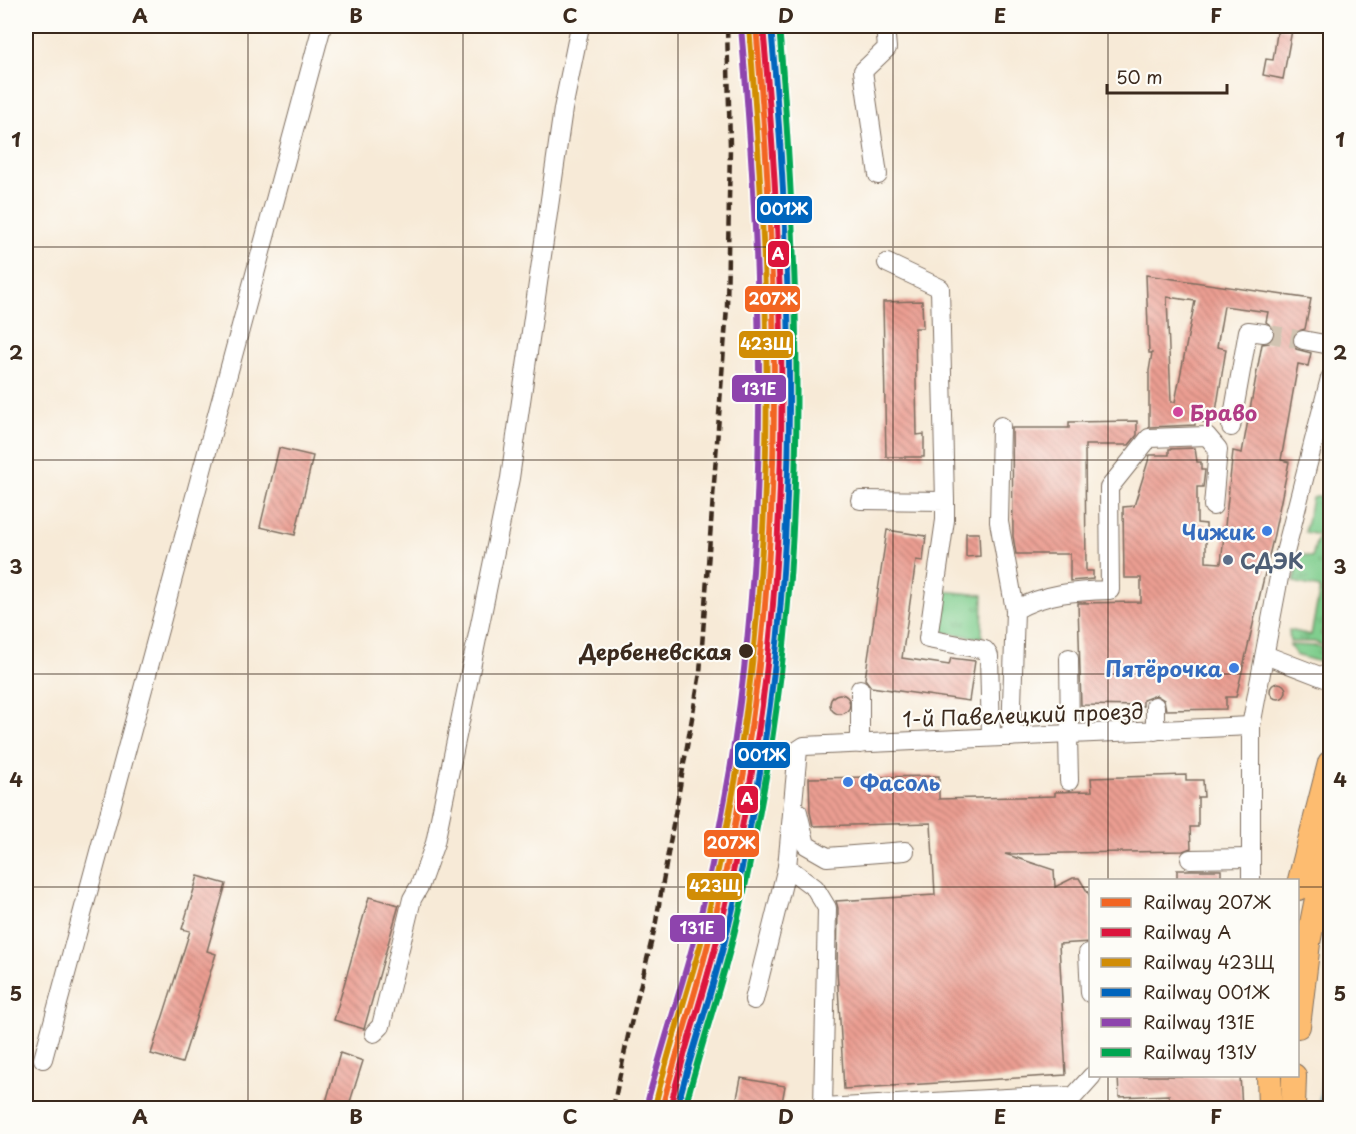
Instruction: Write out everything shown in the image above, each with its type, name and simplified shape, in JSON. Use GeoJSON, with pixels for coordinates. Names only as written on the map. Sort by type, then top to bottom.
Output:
{"type":"FeatureCollection","features":[{"type":"Feature","properties":{"kind":"main road"},"geometry":{"type":"LineString","coordinates":[[1299,883],[1330,763]]}},
{"type":"Feature","properties":{"kind":"main road"},"geometry":{"type":"LineString","coordinates":[[1299,1018],[1308,943],[1330,834]]}},
{"type":"Feature","properties":{"kind":"main road"},"geometry":{"type":"LineString","coordinates":[[1269,1077],[1270,1108]]}},
{"type":"Feature","properties":{"kind":"main road"},"geometry":{"type":"LineString","coordinates":[[1293,1108],[1294,1077]]}},
{"type":"Feature","properties":{"kind":"street"},"geometry":{"type":"LineString","coordinates":[[43,1059],[322,26]]}},
{"type":"Feature","properties":{"kind":"street"},"geometry":{"type":"LineString","coordinates":[[374,1033],[381,1026],[412,899],[420,885],[435,843],[508,490],[561,120],[580,26]]}},
{"type":"Feature","properties":{"kind":"street"},"geometry":{"type":"LineString","coordinates":[[878,175],[863,71],[887,48],[885,26]]}},
{"type":"Feature","properties":{"kind":"street"},"geometry":{"type":"LineString","coordinates":[[887,263],[940,288],[945,520],[928,639],[984,650],[989,656],[990,737]]}},
{"type":"Feature","properties":{"kind":"street"},"geometry":{"type":"LineString","coordinates":[[1231,427],[1248,331],[1264,333]]}},
{"type":"Feature","properties":{"kind":"street"},"geometry":{"type":"LineString","coordinates":[[1303,340],[1330,345]]}},
{"type":"Feature","properties":{"kind":"street"},"geometry":{"type":"LineString","coordinates":[[1251,879],[1249,858],[1251,726],[1280,572],[1326,410],[1330,378]]}},
{"type":"Feature","properties":{"kind":"street"},"geometry":{"type":"LineString","coordinates":[[1001,426],[999,522],[1015,610],[1011,737]]}},
{"type":"Feature","properties":{"kind":"street"},"geometry":{"type":"LineString","coordinates":[[1015,610],[1033,600],[1068,591],[1110,590],[1109,488],[1149,438],[1207,436],[1218,449],[1213,507]]}},
{"type":"Feature","properties":{"kind":"street"},"geometry":{"type":"LineString","coordinates":[[860,500],[945,501]]}},
{"type":"Feature","properties":{"kind":"street"},"geometry":{"type":"LineString","coordinates":[[1265,655],[1330,680]]}},
{"type":"Feature","properties":{"kind":"street"},"geometry":{"type":"LineString","coordinates":[[1069,658],[1069,780]]}},
{"type":"Feature","properties":{"kind":"street"},"geometry":{"type":"LineString","coordinates":[[860,689],[860,744]]}},
{"type":"Feature","properties":{"kind":"street"},"geometry":{"type":"LineString","coordinates":[[1155,706],[1155,731]]}},
{"type":"Feature","properties":{"kind":"street","name":"1-й Павелецкий проезд"},"geometry":{"type":"LineString","coordinates":[[794,798],[798,750],[804,746],[1251,726]]}},
{"type":"Feature","properties":{"kind":"street"},"geometry":{"type":"LineString","coordinates":[[794,798],[806,845],[827,857],[905,851]]}},
{"type":"Feature","properties":{"kind":"street"},"geometry":{"type":"LineString","coordinates":[[754,1000],[787,867],[794,798]]}},
{"type":"Feature","properties":{"kind":"street"},"geometry":{"type":"LineString","coordinates":[[1190,859],[1249,858]]}},
{"type":"Feature","properties":{"kind":"street"},"geometry":{"type":"LineString","coordinates":[[787,867],[815,888],[827,908],[823,1108],[1025,1103],[1074,1096],[1091,1077]]}},
{"type":"Feature","properties":{"kind":"street"},"geometry":{"type":"LineString","coordinates":[[1299,917],[1305,927],[1308,943]]}},
{"type":"Feature","properties":{"kind":"street"},"geometry":{"type":"LineString","coordinates":[[1089,953],[1089,973]]}},
{"type":"Feature","properties":{"kind":"green space"},"geometry":{"type":"Polygon","coordinates":[[[1329,494],[1330,611],[1321,634],[1330,638],[1330,648],[1314,642],[1290,642],[1289,630],[1311,635],[1320,588],[1294,582],[1300,554],[1312,557],[1318,535],[1305,532],[1312,498],[1329,494]]]}},
{"type":"Feature","properties":{"kind":"green space"},"geometry":{"type":"Polygon","coordinates":[[[942,591],[983,595],[982,638],[937,632],[942,591]]]}},
{"type":"Feature","properties":{"kind":"green space"},"geometry":{"type":"Polygon","coordinates":[[[1290,645],[1317,646],[1330,652],[1330,665],[1296,655],[1290,645]]]}},
{"type":"Feature","properties":{"kind":"water"},"geometry":{"type":"Polygon","coordinates":[[[1330,980],[1330,1108],[1319,1108],[1330,980]]]}},
{"type":"Feature","properties":{"kind":"building"},"geometry":{"type":"Polygon","coordinates":[[[1278,27],[1292,30],[1283,79],[1263,75],[1266,59],[1273,60],[1278,27]]]}},
{"type":"Feature","properties":{"kind":"building"},"geometry":{"type":"Polygon","coordinates":[[[1146,275],[1311,299],[1305,329],[1295,332],[1292,339],[1296,349],[1311,353],[1308,366],[1298,364],[1281,460],[1289,462],[1236,697],[1226,697],[1226,709],[1166,710],[1164,700],[1156,695],[1143,700],[1143,706],[1081,705],[1078,603],[1141,602],[1141,578],[1124,578],[1123,507],[1134,506],[1150,455],[1169,455],[1169,449],[1195,448],[1197,462],[1201,462],[1201,470],[1205,470],[1203,487],[1197,487],[1197,523],[1206,524],[1206,562],[1221,563],[1233,451],[1242,453],[1262,344],[1269,343],[1275,335],[1274,328],[1266,322],[1268,312],[1224,306],[1217,347],[1226,349],[1214,424],[1195,421],[1195,425],[1149,427],[1149,371],[1152,353],[1149,353],[1146,275]],[[1167,297],[1171,402],[1175,402],[1195,301],[1167,297]]]}},
{"type":"Feature","properties":{"kind":"building"},"geometry":{"type":"Polygon","coordinates":[[[922,301],[923,328],[915,328],[917,435],[924,434],[924,457],[886,457],[883,302],[922,301]]]}},
{"type":"Feature","properties":{"kind":"building"},"geometry":{"type":"Polygon","coordinates":[[[1137,421],[1137,435],[1129,445],[1085,445],[1086,571],[1093,571],[1093,579],[1070,581],[1070,554],[1016,554],[1013,536],[1012,428],[1069,428],[1069,422],[1137,421]]]}},
{"type":"Feature","properties":{"kind":"building"},"geometry":{"type":"Polygon","coordinates":[[[279,448],[313,456],[295,535],[260,527],[279,448]]]}},
{"type":"Feature","properties":{"kind":"building"},"geometry":{"type":"Polygon","coordinates":[[[887,530],[926,536],[923,561],[916,560],[902,658],[949,665],[951,658],[975,661],[969,701],[871,687],[865,679],[887,530]]]}},
{"type":"Feature","properties":{"kind":"building"},"geometry":{"type":"Polygon","coordinates":[[[966,533],[979,533],[980,556],[966,557],[966,533]]]}},
{"type":"Feature","properties":{"kind":"building"},"geometry":{"type":"Polygon","coordinates":[[[1278,683],[1284,685],[1286,691],[1284,697],[1278,699],[1272,697],[1270,691],[1272,685],[1278,683]]]}},
{"type":"Feature","properties":{"kind":"building"},"geometry":{"type":"Polygon","coordinates":[[[840,694],[847,697],[850,704],[847,711],[840,714],[833,711],[830,704],[833,697],[840,694]]]}},
{"type":"Feature","properties":{"kind":"building"},"geometry":{"type":"Polygon","coordinates":[[[1186,775],[1186,780],[1203,780],[1204,797],[1198,797],[1198,827],[1190,827],[1191,848],[1183,851],[1005,854],[1054,870],[1055,887],[1073,878],[1079,878],[1089,894],[1089,942],[1059,944],[1066,1075],[844,1089],[837,970],[838,908],[836,901],[935,895],[931,823],[813,826],[810,812],[809,778],[939,776],[939,799],[1055,796],[1055,792],[1092,791],[1091,778],[1186,775]]]}},
{"type":"Feature","properties":{"kind":"building"},"geometry":{"type":"Polygon","coordinates":[[[1177,870],[1221,870],[1221,879],[1177,879],[1177,870]]]}},
{"type":"Feature","properties":{"kind":"building"},"geometry":{"type":"Polygon","coordinates":[[[198,876],[226,884],[207,951],[216,954],[182,1063],[151,1054],[190,931],[182,929],[198,876]]]}},
{"type":"Feature","properties":{"kind":"building"},"geometry":{"type":"Polygon","coordinates":[[[369,897],[399,905],[364,1029],[334,1020],[369,897]]]}},
{"type":"Feature","properties":{"kind":"building"},"geometry":{"type":"Polygon","coordinates":[[[340,1053],[363,1061],[348,1108],[326,1102],[340,1053]]]}},
{"type":"Feature","properties":{"kind":"building"},"geometry":{"type":"Polygon","coordinates":[[[1118,1077],[1240,1077],[1242,1108],[1169,1108],[1169,1095],[1119,1097],[1118,1077]]]}},
{"type":"Feature","properties":{"kind":"building"},"geometry":{"type":"Polygon","coordinates":[[[741,1078],[785,1086],[781,1108],[735,1108],[741,1078]]]}},
{"type":"Feature","properties":{"kind":"tunnel"},"geometry":{"type":"LineString","coordinates":[[1264,333],[1303,340]]}},
{"type":"Feature","properties":{"kind":"railway"},"geometry":{"type":"LineString","coordinates":[[613,1108],[655,927],[700,673],[727,307],[730,146],[727,26]]}},
{"type":"Feature","properties":{"kind":"rail line","name":"207Ж"},"geometry":{"type":"LineString","coordinates":[[662,1108],[714,923],[729,858],[757,679],[767,586],[772,493],[773,306],[764,119],[756,26]]}},
{"type":"Feature","properties":{"kind":"rail line","name":"A"},"geometry":{"type":"LineString","coordinates":[[670,1108],[716,944],[736,859],[752,772],[775,586],[782,399],[776,213],[763,26]]}},
{"type":"Feature","properties":{"kind":"rail line","name":"001Ж"},"geometry":{"type":"LineString","coordinates":[[677,1108],[719,965],[744,859],[760,772],[773,679],[782,586],[787,493],[788,306],[779,119],[771,26]]}},
{"type":"Feature","properties":{"kind":"rail line","name":"131У"},"geometry":{"type":"LineString","coordinates":[[685,1108],[730,950],[750,864],[780,683],[789,590],[795,496],[795,308],[792,214],[779,26]]}},
{"type":"Feature","properties":{"kind":"rail line","name":"131Е"},"geometry":{"type":"LineString","coordinates":[[647,1104],[694,941],[714,856],[730,770],[743,677],[752,585],[757,492],[758,306],[749,120],[741,27]]}},
{"type":"Feature","properties":{"kind":"rail line","name":"423Щ"},"geometry":{"type":"LineString","coordinates":[[655,1106],[701,943],[721,857],[737,771],[760,585],[765,492],[766,306],[749,27]]}},
{"type":"Feature","properties":{"kind":"place","name":"Браво"},"geometry":{"type":"Point","coordinates":[1178,412]}},
{"type":"Feature","properties":{"kind":"place","name":"Чижик"},"geometry":{"type":"Point","coordinates":[1267,531]}},
{"type":"Feature","properties":{"kind":"place","name":"СДЭК"},"geometry":{"type":"Point","coordinates":[1228,560]}},
{"type":"Feature","properties":{"kind":"place","name":"Дербеневская"},"geometry":{"type":"Point","coordinates":[746,651]}},
{"type":"Feature","properties":{"kind":"place","name":"Пятёрочка"},"geometry":{"type":"Point","coordinates":[1234,668]}},
{"type":"Feature","properties":{"kind":"place","name":"Фасоль"},"geometry":{"type":"Point","coordinates":[848,782]}}]}
